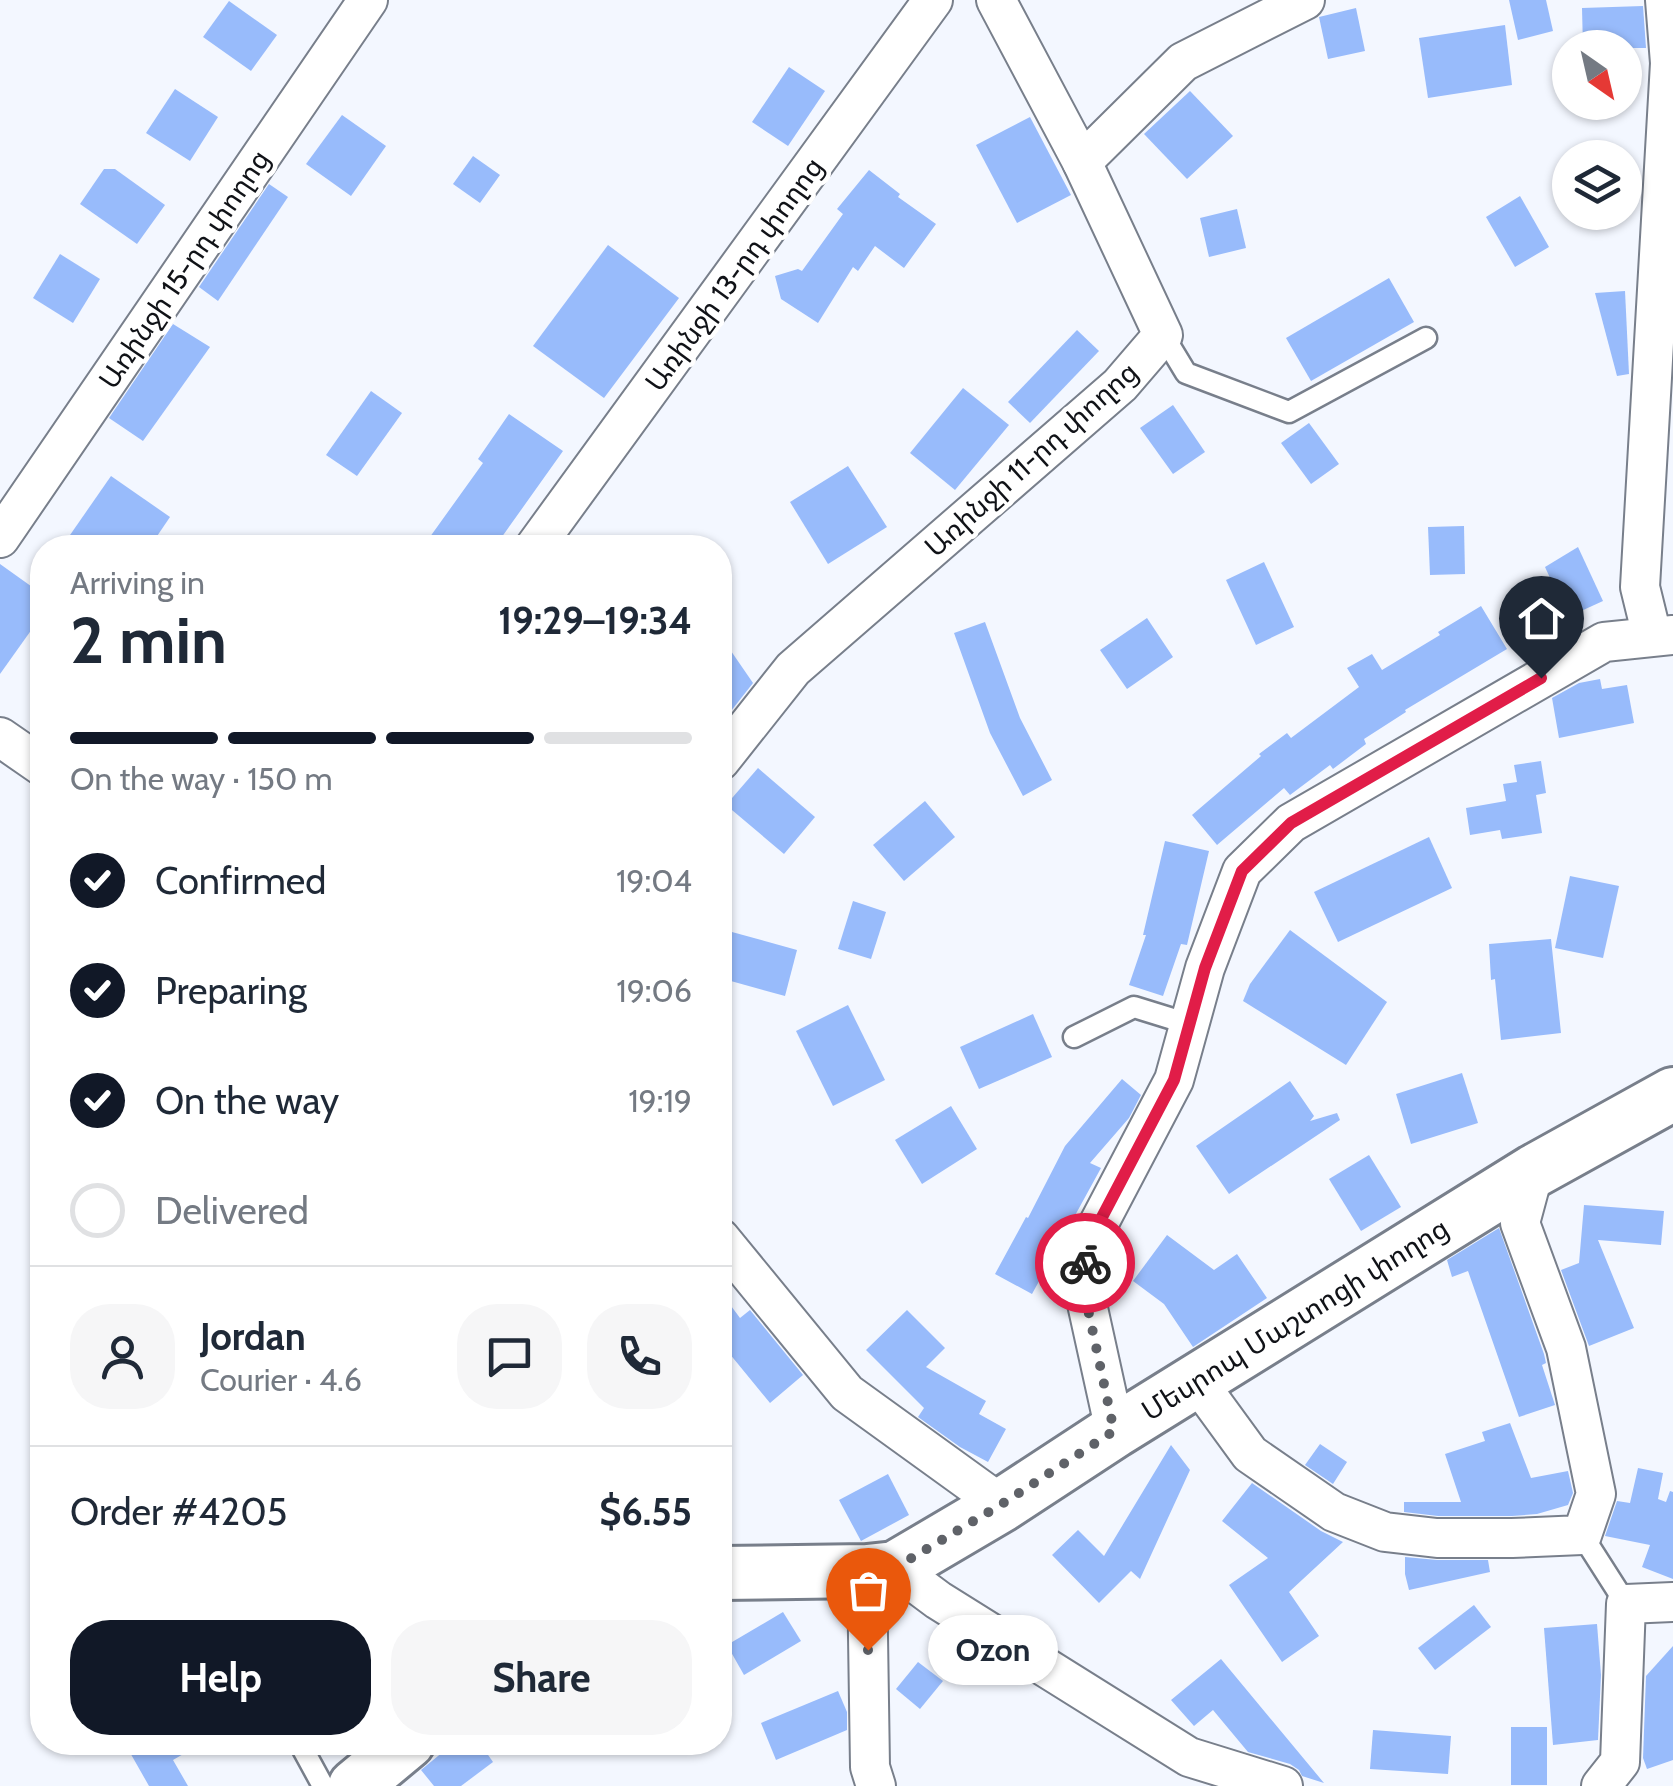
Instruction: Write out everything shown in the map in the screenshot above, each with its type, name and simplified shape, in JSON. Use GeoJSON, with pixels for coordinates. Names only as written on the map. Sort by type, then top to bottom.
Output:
{"type":"FeatureCollection","features":[{"type":"Feature","properties":{"kind":"street","name":"Առինջի 15-րդ փողոց"},"geometry":{"type":"LineString","coordinates":[[0,538],[368,0]]}},
{"type":"Feature","properties":{"kind":"street","name":"Առինջի 13-րդ փողոց"},"geometry":{"type":"LineString","coordinates":[[543,535],[933,0]]}},
{"type":"Feature","properties":{"kind":"street"},"geometry":{"type":"LineString","coordinates":[[996,0],[1082,162],[1163,335]]}},
{"type":"Feature","properties":{"kind":"street"},"geometry":{"type":"LineString","coordinates":[[1082,162],[1184,62],[1305,0]]}},
{"type":"Feature","properties":{"kind":"street"},"geometry":{"type":"LineString","coordinates":[[1114,1431],[1082,1281],[1090,1240],[1174,1080],[1205,968],[1242,871],[1291,823],[1604,642],[1662,635],[1640,587],[1664,311],[1670,63],[1665,0]]}},
{"type":"Feature","properties":{"kind":"street","name":"Առինջի 11-րդ փողոց"},"geometry":{"type":"LineString","coordinates":[[732,746],[793,669],[1120,386],[1163,335]]}},
{"type":"Feature","properties":{"kind":"street"},"geometry":{"type":"LineString","coordinates":[[0,737],[30,758]]}},
{"type":"Feature","properties":{"kind":"street","name":"Մեսրոպ Մաշտոցի փողոց"},"geometry":{"type":"LineString","coordinates":[[881,1569],[1002,1504],[1534,1171],[1673,1094]]}},
{"type":"Feature","properties":{"kind":"street"},"geometry":{"type":"LineString","coordinates":[[1196,1380],[1250,1454],[1334,1512],[1368,1526],[1437,1538],[1582,1535],[1596,1494],[1566,1348],[1520,1223],[1534,1171]]}},
{"type":"Feature","properties":{"kind":"street"},"geometry":{"type":"LineString","coordinates":[[732,1253],[847,1393],[1002,1504]]}},
{"type":"Feature","properties":{"kind":"street"},"geometry":{"type":"LineString","coordinates":[[876,1786],[870,1767],[881,1569]]}},
{"type":"Feature","properties":{"kind":"street"},"geometry":{"type":"LineString","coordinates":[[732,1573],[881,1569],[938,1600],[1189,1757],[1283,1786]]}},
{"type":"Feature","properties":{"kind":"street"},"geometry":{"type":"LineString","coordinates":[[1616,1778],[1626,1604],[1673,1602]]}},
{"type":"Feature","properties":{"kind":"lane"},"geometry":{"type":"LineString","coordinates":[[1163,335],[1186,373],[1290,412],[1426,338]]}},
{"type":"Feature","properties":{"kind":"lane"},"geometry":{"type":"LineString","coordinates":[[1074,1037],[1134,1007],[1189,1024]]}},
{"type":"Feature","properties":{"kind":"lane"},"geometry":{"type":"LineString","coordinates":[[1582,1535],[1626,1604]]}},
{"type":"Feature","properties":{"kind":"lane"},"geometry":{"type":"LineString","coordinates":[[326,1755],[366,1775]]}},
{"type":"Feature","properties":{"kind":"building"},"geometry":{"type":"Polygon","coordinates":[[[1509,0],[1546,0],[1552,31],[1518,40],[1509,0]]]}},
{"type":"Feature","properties":{"kind":"building"},"geometry":{"type":"Polygon","coordinates":[[[229,1],[277,35],[251,71],[203,37],[229,1]]]}},
{"type":"Feature","properties":{"kind":"building"},"geometry":{"type":"Polygon","coordinates":[[[1643,6],[1646,48],[1642,48],[1642,30],[1583,30],[1582,8],[1643,6]]]}},
{"type":"Feature","properties":{"kind":"building"},"geometry":{"type":"Polygon","coordinates":[[[1356,8],[1365,51],[1328,59],[1319,17],[1356,8]]]}},
{"type":"Feature","properties":{"kind":"building"},"geometry":{"type":"Polygon","coordinates":[[[1505,25],[1512,85],[1428,98],[1419,38],[1505,25]]]}},
{"type":"Feature","properties":{"kind":"building"},"geometry":{"type":"Polygon","coordinates":[[[789,67],[825,91],[788,146],[752,122],[789,67]]]}},
{"type":"Feature","properties":{"kind":"building"},"geometry":{"type":"Polygon","coordinates":[[[175,89],[218,117],[190,161],[146,133],[175,89]]]}},
{"type":"Feature","properties":{"kind":"building"},"geometry":{"type":"Polygon","coordinates":[[[1190,91],[1233,136],[1187,179],[1144,134],[1190,91]]]}},
{"type":"Feature","properties":{"kind":"building"},"geometry":{"type":"Polygon","coordinates":[[[342,115],[386,146],[351,196],[306,164],[342,115]]]}},
{"type":"Feature","properties":{"kind":"building"},"geometry":{"type":"Polygon","coordinates":[[[1030,117],[1071,195],[1017,223],[976,145],[1030,117]]]}},
{"type":"Feature","properties":{"kind":"building"},"geometry":{"type":"Polygon","coordinates":[[[473,156],[500,175],[480,203],[453,184],[473,156]]]}},
{"type":"Feature","properties":{"kind":"building"},"geometry":{"type":"Polygon","coordinates":[[[104,169],[115,169],[165,205],[137,244],[80,204],[104,169]]]}},
{"type":"Feature","properties":{"kind":"building"},"geometry":{"type":"Polygon","coordinates":[[[869,170],[936,224],[904,268],[875,246],[858,271],[853,267],[818,323],[781,299],[775,276],[802,271],[843,214],[837,209],[869,170]]]}},
{"type":"Feature","properties":{"kind":"building"},"geometry":{"type":"Polygon","coordinates":[[[269,184],[288,197],[218,301],[199,287],[269,184]]]}},
{"type":"Feature","properties":{"kind":"building"},"geometry":{"type":"Polygon","coordinates":[[[1520,196],[1549,247],[1515,267],[1486,217],[1520,196]]]}},
{"type":"Feature","properties":{"kind":"building"},"geometry":{"type":"Polygon","coordinates":[[[1237,209],[1246,248],[1209,257],[1200,218],[1237,209]]]}},
{"type":"Feature","properties":{"kind":"building"},"geometry":{"type":"Polygon","coordinates":[[[608,245],[679,298],[604,398],[533,346],[608,245]]]}},
{"type":"Feature","properties":{"kind":"building"},"geometry":{"type":"Polygon","coordinates":[[[60,254],[100,279],[73,323],[33,298],[60,254]]]}},
{"type":"Feature","properties":{"kind":"building"},"geometry":{"type":"Polygon","coordinates":[[[1389,278],[1414,322],[1311,381],[1286,338],[1389,278]]]}},
{"type":"Feature","properties":{"kind":"building"},"geometry":{"type":"Polygon","coordinates":[[[1625,291],[1629,374],[1617,376],[1595,293],[1625,291]]]}},
{"type":"Feature","properties":{"kind":"building"},"geometry":{"type":"Polygon","coordinates":[[[173,324],[210,347],[143,441],[109,418],[173,324]]]}},
{"type":"Feature","properties":{"kind":"building"},"geometry":{"type":"Polygon","coordinates":[[[1077,330],[1099,351],[1030,423],[1008,402],[1077,330]]]}},
{"type":"Feature","properties":{"kind":"building"},"geometry":{"type":"Polygon","coordinates":[[[963,388],[1009,425],[955,490],[910,453],[963,388]]]}},
{"type":"Feature","properties":{"kind":"building"},"geometry":{"type":"Polygon","coordinates":[[[371,391],[402,413],[357,476],[326,455],[371,391]]]}},
{"type":"Feature","properties":{"kind":"building"},"geometry":{"type":"Polygon","coordinates":[[[1173,405],[1205,452],[1173,474],[1140,428],[1173,405]]]}},
{"type":"Feature","properties":{"kind":"building"},"geometry":{"type":"Polygon","coordinates":[[[509,414],[563,451],[503,535],[431,535],[483,463],[478,459],[509,414]]]}},
{"type":"Feature","properties":{"kind":"building"},"geometry":{"type":"Polygon","coordinates":[[[1309,423],[1339,464],[1311,484],[1281,443],[1309,423]]]}},
{"type":"Feature","properties":{"kind":"building"},"geometry":{"type":"Polygon","coordinates":[[[848,466],[887,527],[828,564],[790,502],[848,466]]]}},
{"type":"Feature","properties":{"kind":"building"},"geometry":{"type":"Polygon","coordinates":[[[111,476],[170,517],[158,535],[70,535],[111,476]]]}},
{"type":"Feature","properties":{"kind":"building"},"geometry":{"type":"Polygon","coordinates":[[[1464,526],[1465,574],[1430,575],[1428,527],[1464,526]]]}},
{"type":"Feature","properties":{"kind":"building"},"geometry":{"type":"Polygon","coordinates":[[[1578,547],[1603,601],[1568,617],[1545,567],[1578,547]]]}},
{"type":"Feature","properties":{"kind":"building"},"geometry":{"type":"Polygon","coordinates":[[[1264,562],[1294,627],[1256,645],[1226,580],[1264,562]]]}},
{"type":"Feature","properties":{"kind":"building"},"geometry":{"type":"Polygon","coordinates":[[[0,564],[30,585],[30,632],[0,674],[0,564]]]}},
{"type":"Feature","properties":{"kind":"building"},"geometry":{"type":"Polygon","coordinates":[[[1481,606],[1507,649],[1405,710],[1364,739],[1366,744],[1333,769],[1330,765],[1290,795],[1284,788],[1217,845],[1192,815],[1259,754],[1287,733],[1291,738],[1359,687],[1347,668],[1372,654],[1382,670],[1481,606]]]}},
{"type":"Feature","properties":{"kind":"building"},"geometry":{"type":"Polygon","coordinates":[[[1147,618],[1173,657],[1127,689],[1100,650],[1147,618]]]}},
{"type":"Feature","properties":{"kind":"building"},"geometry":{"type":"Polygon","coordinates":[[[985,622],[1020,718],[1052,780],[1023,796],[990,733],[954,633],[985,622]]]}},
{"type":"Feature","properties":{"kind":"building"},"geometry":{"type":"Polygon","coordinates":[[[732,652],[753,683],[732,710],[732,652]]]}},
{"type":"Feature","properties":{"kind":"building"},"geometry":{"type":"Polygon","coordinates":[[[1600,679],[1602,689],[1627,685],[1634,723],[1559,738],[1552,698],[1579,683],[1600,679]]]}},
{"type":"Feature","properties":{"kind":"building"},"geometry":{"type":"Polygon","coordinates":[[[1541,761],[1546,793],[1536,795],[1542,833],[1502,839],[1500,830],[1470,835],[1466,808],[1506,801],[1503,784],[1517,782],[1514,765],[1541,761]]]}},
{"type":"Feature","properties":{"kind":"building"},"geometry":{"type":"Polygon","coordinates":[[[758,768],[815,817],[784,854],[732,810],[732,798],[758,768]]]}},
{"type":"Feature","properties":{"kind":"building"},"geometry":{"type":"Polygon","coordinates":[[[925,801],[955,837],[904,881],[873,845],[925,801]]]}},
{"type":"Feature","properties":{"kind":"building"},"geometry":{"type":"Polygon","coordinates":[[[1429,837],[1452,888],[1338,942],[1314,892],[1429,837]]]}},
{"type":"Feature","properties":{"kind":"building"},"geometry":{"type":"Polygon","coordinates":[[[1165,841],[1209,851],[1187,945],[1181,944],[1163,996],[1129,985],[1146,935],[1165,841]]]}},
{"type":"Feature","properties":{"kind":"building"},"geometry":{"type":"Polygon","coordinates":[[[1570,876],[1619,886],[1603,958],[1555,948],[1570,876]]]}},
{"type":"Feature","properties":{"kind":"building"},"geometry":{"type":"Polygon","coordinates":[[[853,901],[886,912],[871,959],[838,949],[853,901]]]}},
{"type":"Feature","properties":{"kind":"building"},"geometry":{"type":"Polygon","coordinates":[[[1290,930],[1387,1002],[1346,1065],[1243,1001],[1250,984],[1290,930]]]}},
{"type":"Feature","properties":{"kind":"building"},"geometry":{"type":"Polygon","coordinates":[[[732,932],[797,950],[785,996],[732,981],[732,932]]]}},
{"type":"Feature","properties":{"kind":"building"},"geometry":{"type":"Polygon","coordinates":[[[1551,939],[1561,1033],[1501,1040],[1489,944],[1551,939]]]}},
{"type":"Feature","properties":{"kind":"building"},"geometry":{"type":"Polygon","coordinates":[[[848,1005],[885,1080],[833,1106],[796,1031],[848,1005]]]}},
{"type":"Feature","properties":{"kind":"building"},"geometry":{"type":"Polygon","coordinates":[[[1033,1014],[1052,1057],[979,1089],[960,1047],[1033,1014]]]}},
{"type":"Feature","properties":{"kind":"building"},"geometry":{"type":"Polygon","coordinates":[[[1462,1073],[1478,1123],[1411,1144],[1396,1094],[1462,1073]]]}},
{"type":"Feature","properties":{"kind":"building"},"geometry":{"type":"Polygon","coordinates":[[[1122,1079],[1141,1095],[1129,1118],[1090,1163],[1101,1168],[1032,1294],[995,1274],[1065,1146],[1122,1079]]]}},
{"type":"Feature","properties":{"kind":"building"},"geometry":{"type":"Polygon","coordinates":[[[1290,1081],[1314,1116],[1310,1121],[1337,1113],[1340,1120],[1229,1194],[1196,1146],[1290,1081]]]}},
{"type":"Feature","properties":{"kind":"building"},"geometry":{"type":"Polygon","coordinates":[[[951,1106],[977,1149],[922,1184],[895,1140],[951,1106]]]}},
{"type":"Feature","properties":{"kind":"building"},"geometry":{"type":"Polygon","coordinates":[[[1369,1155],[1401,1207],[1361,1231],[1329,1179],[1369,1155]]]}},
{"type":"Feature","properties":{"kind":"building"},"geometry":{"type":"Polygon","coordinates":[[[1584,1205],[1664,1211],[1661,1245],[1598,1240],[1634,1328],[1589,1346],[1561,1270],[1579,1263],[1584,1205]]]}},
{"type":"Feature","properties":{"kind":"building"},"geometry":{"type":"Polygon","coordinates":[[[1499,1228],[1544,1354],[1546,1363],[1542,1365],[1555,1405],[1519,1417],[1468,1271],[1452,1277],[1447,1260],[1499,1228]]]}},
{"type":"Feature","properties":{"kind":"building"},"geometry":{"type":"Polygon","coordinates":[[[1167,1235],[1214,1270],[1237,1254],[1267,1298],[1193,1347],[1164,1304],[1133,1281],[1167,1235]]]}},
{"type":"Feature","properties":{"kind":"building"},"geometry":{"type":"Polygon","coordinates":[[[732,1307],[740,1318],[750,1310],[803,1375],[770,1403],[732,1357],[732,1307]]]}},
{"type":"Feature","properties":{"kind":"building"},"geometry":{"type":"Polygon","coordinates":[[[907,1310],[945,1348],[926,1367],[986,1401],[979,1414],[1006,1429],[988,1462],[918,1417],[924,1408],[866,1350],[907,1310]]]}},
{"type":"Feature","properties":{"kind":"building"},"geometry":{"type":"Polygon","coordinates":[[[1510,1423],[1531,1478],[1568,1471],[1573,1493],[1568,1505],[1512,1516],[1404,1512],[1404,1502],[1461,1502],[1445,1454],[1485,1441],[1482,1432],[1510,1423]]]}},
{"type":"Feature","properties":{"kind":"building"},"geometry":{"type":"Polygon","coordinates":[[[1320,1444],[1347,1462],[1333,1484],[1305,1465],[1320,1444]]]}},
{"type":"Feature","properties":{"kind":"building"},"geometry":{"type":"Polygon","coordinates":[[[1171,1445],[1190,1470],[1140,1579],[1131,1571],[1099,1603],[1052,1555],[1078,1530],[1104,1556],[1171,1445]]]}},
{"type":"Feature","properties":{"kind":"building"},"geometry":{"type":"Polygon","coordinates":[[[1638,1468],[1663,1473],[1658,1499],[1666,1502],[1670,1491],[1673,1492],[1673,1579],[1642,1567],[1650,1545],[1605,1536],[1617,1501],[1630,1503],[1638,1468]]]}},
{"type":"Feature","properties":{"kind":"building"},"geometry":{"type":"Polygon","coordinates":[[[888,1474],[909,1515],[861,1541],[839,1500],[888,1474]]]}},
{"type":"Feature","properties":{"kind":"building"},"geometry":{"type":"Polygon","coordinates":[[[1252,1483],[1343,1542],[1289,1592],[1319,1636],[1282,1662],[1229,1585],[1268,1558],[1222,1521],[1252,1483]]]}},
{"type":"Feature","properties":{"kind":"building"},"geometry":{"type":"Polygon","coordinates":[[[1405,1557],[1488,1560],[1490,1572],[1409,1590],[1405,1557]]]}},
{"type":"Feature","properties":{"kind":"building"},"geometry":{"type":"Polygon","coordinates":[[[1474,1605],[1491,1627],[1435,1670],[1418,1648],[1474,1605]]]}},
{"type":"Feature","properties":{"kind":"building"},"geometry":{"type":"Polygon","coordinates":[[[783,1612],[801,1641],[744,1675],[732,1654],[732,1642],[783,1612]]]}},
{"type":"Feature","properties":{"kind":"building"},"geometry":{"type":"Polygon","coordinates":[[[1597,1624],[1601,1675],[1598,1740],[1553,1745],[1544,1628],[1597,1624]]]}},
{"type":"Feature","properties":{"kind":"building"},"geometry":{"type":"Polygon","coordinates":[[[1673,1646],[1673,1760],[1647,1769],[1643,1758],[1646,1676],[1673,1646]]]}},
{"type":"Feature","properties":{"kind":"building"},"geometry":{"type":"Polygon","coordinates":[[[1221,1659],[1324,1783],[1302,1776],[1290,1764],[1248,1752],[1213,1710],[1194,1726],[1171,1700],[1221,1659]]]}},
{"type":"Feature","properties":{"kind":"building"},"geometry":{"type":"Polygon","coordinates":[[[918,1662],[943,1681],[920,1709],[896,1689],[918,1662]]]}},
{"type":"Feature","properties":{"kind":"building"},"geometry":{"type":"Polygon","coordinates":[[[838,1691],[847,1712],[847,1730],[776,1760],[761,1723],[838,1691]]]}},
{"type":"Feature","properties":{"kind":"building"},"geometry":{"type":"Polygon","coordinates":[[[1511,1727],[1547,1727],[1547,1785],[1511,1785],[1511,1727]]]}},
{"type":"Feature","properties":{"kind":"building"},"geometry":{"type":"Polygon","coordinates":[[[1373,1730],[1451,1736],[1448,1774],[1370,1769],[1373,1730]]]}},
{"type":"Feature","properties":{"kind":"building"},"geometry":{"type":"Polygon","coordinates":[[[131,1755],[182,1755],[173,1760],[188,1786],[149,1786],[131,1755]]]}},
{"type":"Feature","properties":{"kind":"building"},"geometry":{"type":"Polygon","coordinates":[[[439,1755],[488,1755],[493,1762],[461,1786],[434,1786],[421,1770],[439,1755]]]}},
{"type":"Feature","properties":{"kind":"way so far"},"geometry":{"type":"LineString","coordinates":[[868,1650],[867,1571],[895,1568],[1114,1431],[1082,1281],[1085,1263]]}},
{"type":"Feature","properties":{"kind":"place","name":"Ozon"},"geometry":{"type":"Point","coordinates":[868,1650]}},
{"type":"Feature","properties":{"kind":"route"},"geometry":{"type":"LineString","coordinates":[[1085,1263],[1090,1240],[1174,1080],[1205,968],[1242,871],[1291,823],[1541,678]]}}]}
